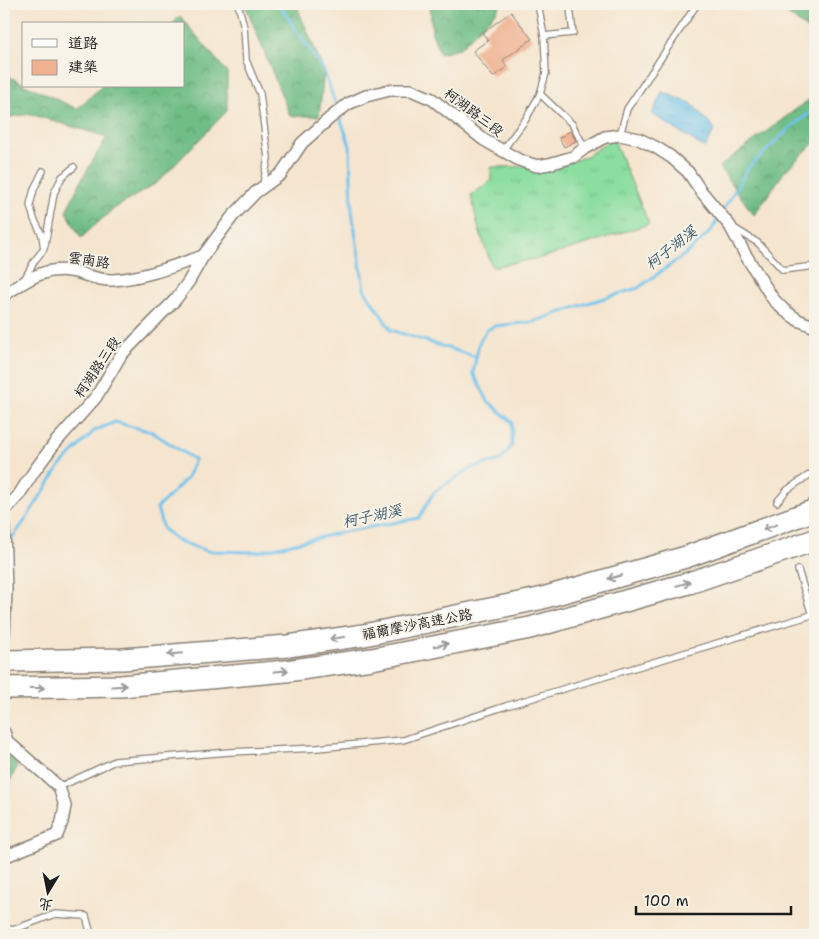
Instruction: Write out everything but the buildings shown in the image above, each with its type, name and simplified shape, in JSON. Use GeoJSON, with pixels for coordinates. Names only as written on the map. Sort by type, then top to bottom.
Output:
{"type":"FeatureCollection","features":[{"type":"Feature","properties":{"kind":"highway","name":"福爾摩沙高速公路"},"geometry":{"type":"LineString","coordinates":[[4,661],[123,659],[288,646],[364,635],[539,599],[686,557],[815,510]]}},
{"type":"Feature","properties":{"kind":"highway","name":"福爾摩沙高速公路"},"geometry":{"type":"LineString","coordinates":[[4,688],[121,686],[286,671],[372,659],[530,628],[690,583],[815,540]]}},
{"type":"Feature","properties":{"kind":"street","name":"柯湖路三段"},"geometry":{"type":"LineString","coordinates":[[4,511],[18,496],[55,443],[96,397],[120,355],[176,299],[189,281],[202,256],[232,217],[263,186],[281,174],[302,143],[348,104],[366,96],[390,90],[411,90],[432,99],[484,140],[502,151],[519,160],[537,166],[573,157],[605,137],[620,135]]}},
{"type":"Feature","properties":{"kind":"street"},"geometry":{"type":"LineString","coordinates":[[620,135],[639,139],[657,148],[688,172],[730,226],[773,299],[798,320],[815,327]]}},
{"type":"Feature","properties":{"kind":"street","name":"雲南路"},"geometry":{"type":"LineString","coordinates":[[4,295],[41,273],[56,271],[73,272],[110,280],[131,278],[202,256]]}},
{"type":"Feature","properties":{"kind":"street"},"geometry":{"type":"LineString","coordinates":[[4,528],[6,584],[4,634]]}},
{"type":"Feature","properties":{"kind":"street"},"geometry":{"type":"LineString","coordinates":[[4,732],[8,741],[59,787],[65,806],[57,835],[4,857]]}},
{"type":"Feature","properties":{"kind":"lane"},"geometry":{"type":"LineString","coordinates":[[238,4],[244,27],[246,60],[260,94],[268,158],[263,186]]}},
{"type":"Feature","properties":{"kind":"lane"},"geometry":{"type":"LineString","coordinates":[[502,151],[526,118],[540,94],[546,73],[544,36],[538,4]]}},
{"type":"Feature","properties":{"kind":"lane"},"geometry":{"type":"LineString","coordinates":[[620,135],[627,109],[696,4]]}},
{"type":"Feature","properties":{"kind":"lane"},"geometry":{"type":"LineString","coordinates":[[544,36],[573,33],[570,8]]}},
{"type":"Feature","properties":{"kind":"lane"},"geometry":{"type":"LineString","coordinates":[[540,94],[572,124],[585,148]]}},
{"type":"Feature","properties":{"kind":"lane"},"geometry":{"type":"LineString","coordinates":[[23,282],[35,260],[44,250],[54,193],[62,177],[74,167]]}},
{"type":"Feature","properties":{"kind":"lane"},"geometry":{"type":"LineString","coordinates":[[43,172],[34,189],[30,205],[42,235],[44,250]]}},
{"type":"Feature","properties":{"kind":"lane"},"geometry":{"type":"LineString","coordinates":[[730,226],[758,243],[783,270],[815,266]]}},
{"type":"Feature","properties":{"kind":"lane"},"geometry":{"type":"LineString","coordinates":[[777,502],[787,490],[815,471]]}},
{"type":"Feature","properties":{"kind":"lane"},"geometry":{"type":"LineString","coordinates":[[59,787],[115,761],[230,752],[317,748],[403,740],[506,706],[814,614],[798,570]]}},
{"type":"Feature","properties":{"kind":"lane"},"geometry":{"type":"LineString","coordinates":[[4,928],[13,930],[55,914],[86,916],[91,935]]}},
{"type":"Feature","properties":{"kind":"green space"},"geometry":{"type":"Polygon","coordinates":[[[245,4],[296,4],[324,71],[319,116],[290,116],[245,4]]]}},
{"type":"Feature","properties":{"kind":"green space"},"geometry":{"type":"Polygon","coordinates":[[[430,4],[500,4],[497,11],[460,48],[440,54],[432,33],[430,4]]]}},
{"type":"Feature","properties":{"kind":"green space"},"geometry":{"type":"Polygon","coordinates":[[[783,4],[815,4],[815,32],[812,33],[786,13],[783,4]]]}},
{"type":"Feature","properties":{"kind":"green space"},"geometry":{"type":"Polygon","coordinates":[[[180,16],[227,72],[227,111],[158,182],[112,210],[81,238],[66,211],[83,177],[107,137],[30,114],[4,118],[4,62],[10,77],[22,83],[22,88],[33,88],[77,109],[100,88],[185,88],[185,22],[174,22],[180,16]]]}},
{"type":"Feature","properties":{"kind":"green space"},"geometry":{"type":"Polygon","coordinates":[[[815,95],[815,142],[785,171],[754,215],[719,167],[815,95]]]}},
{"type":"Feature","properties":{"kind":"green space"},"geometry":{"type":"Polygon","coordinates":[[[613,138],[649,224],[545,257],[492,267],[479,230],[471,195],[491,181],[491,167],[560,166],[587,156],[613,138]]]}},
{"type":"Feature","properties":{"kind":"green space"},"geometry":{"type":"Polygon","coordinates":[[[4,749],[17,766],[4,796],[4,749]]]}},
{"type":"Feature","properties":{"kind":"water"},"geometry":{"type":"Polygon","coordinates":[[[662,92],[691,103],[715,129],[705,148],[652,114],[662,92]]]}},
{"type":"Feature","properties":{"kind":"waterway"},"geometry":{"type":"LineString","coordinates":[[279,4],[324,71],[350,146],[352,211],[364,289],[391,330],[476,357]]}},
{"type":"Feature","properties":{"kind":"waterway","name":"柯子湖溪"},"geometry":{"type":"LineString","coordinates":[[9,542],[60,466],[94,431],[115,422],[152,432],[195,460],[187,478],[157,508],[163,529],[178,541],[207,551],[257,552],[339,533],[419,518],[434,492],[471,468],[501,460],[512,445],[512,422],[488,401],[473,373],[479,343],[486,331],[494,326],[533,322],[638,288],[687,253],[711,231],[748,168],[791,127],[815,109]]}}]}
